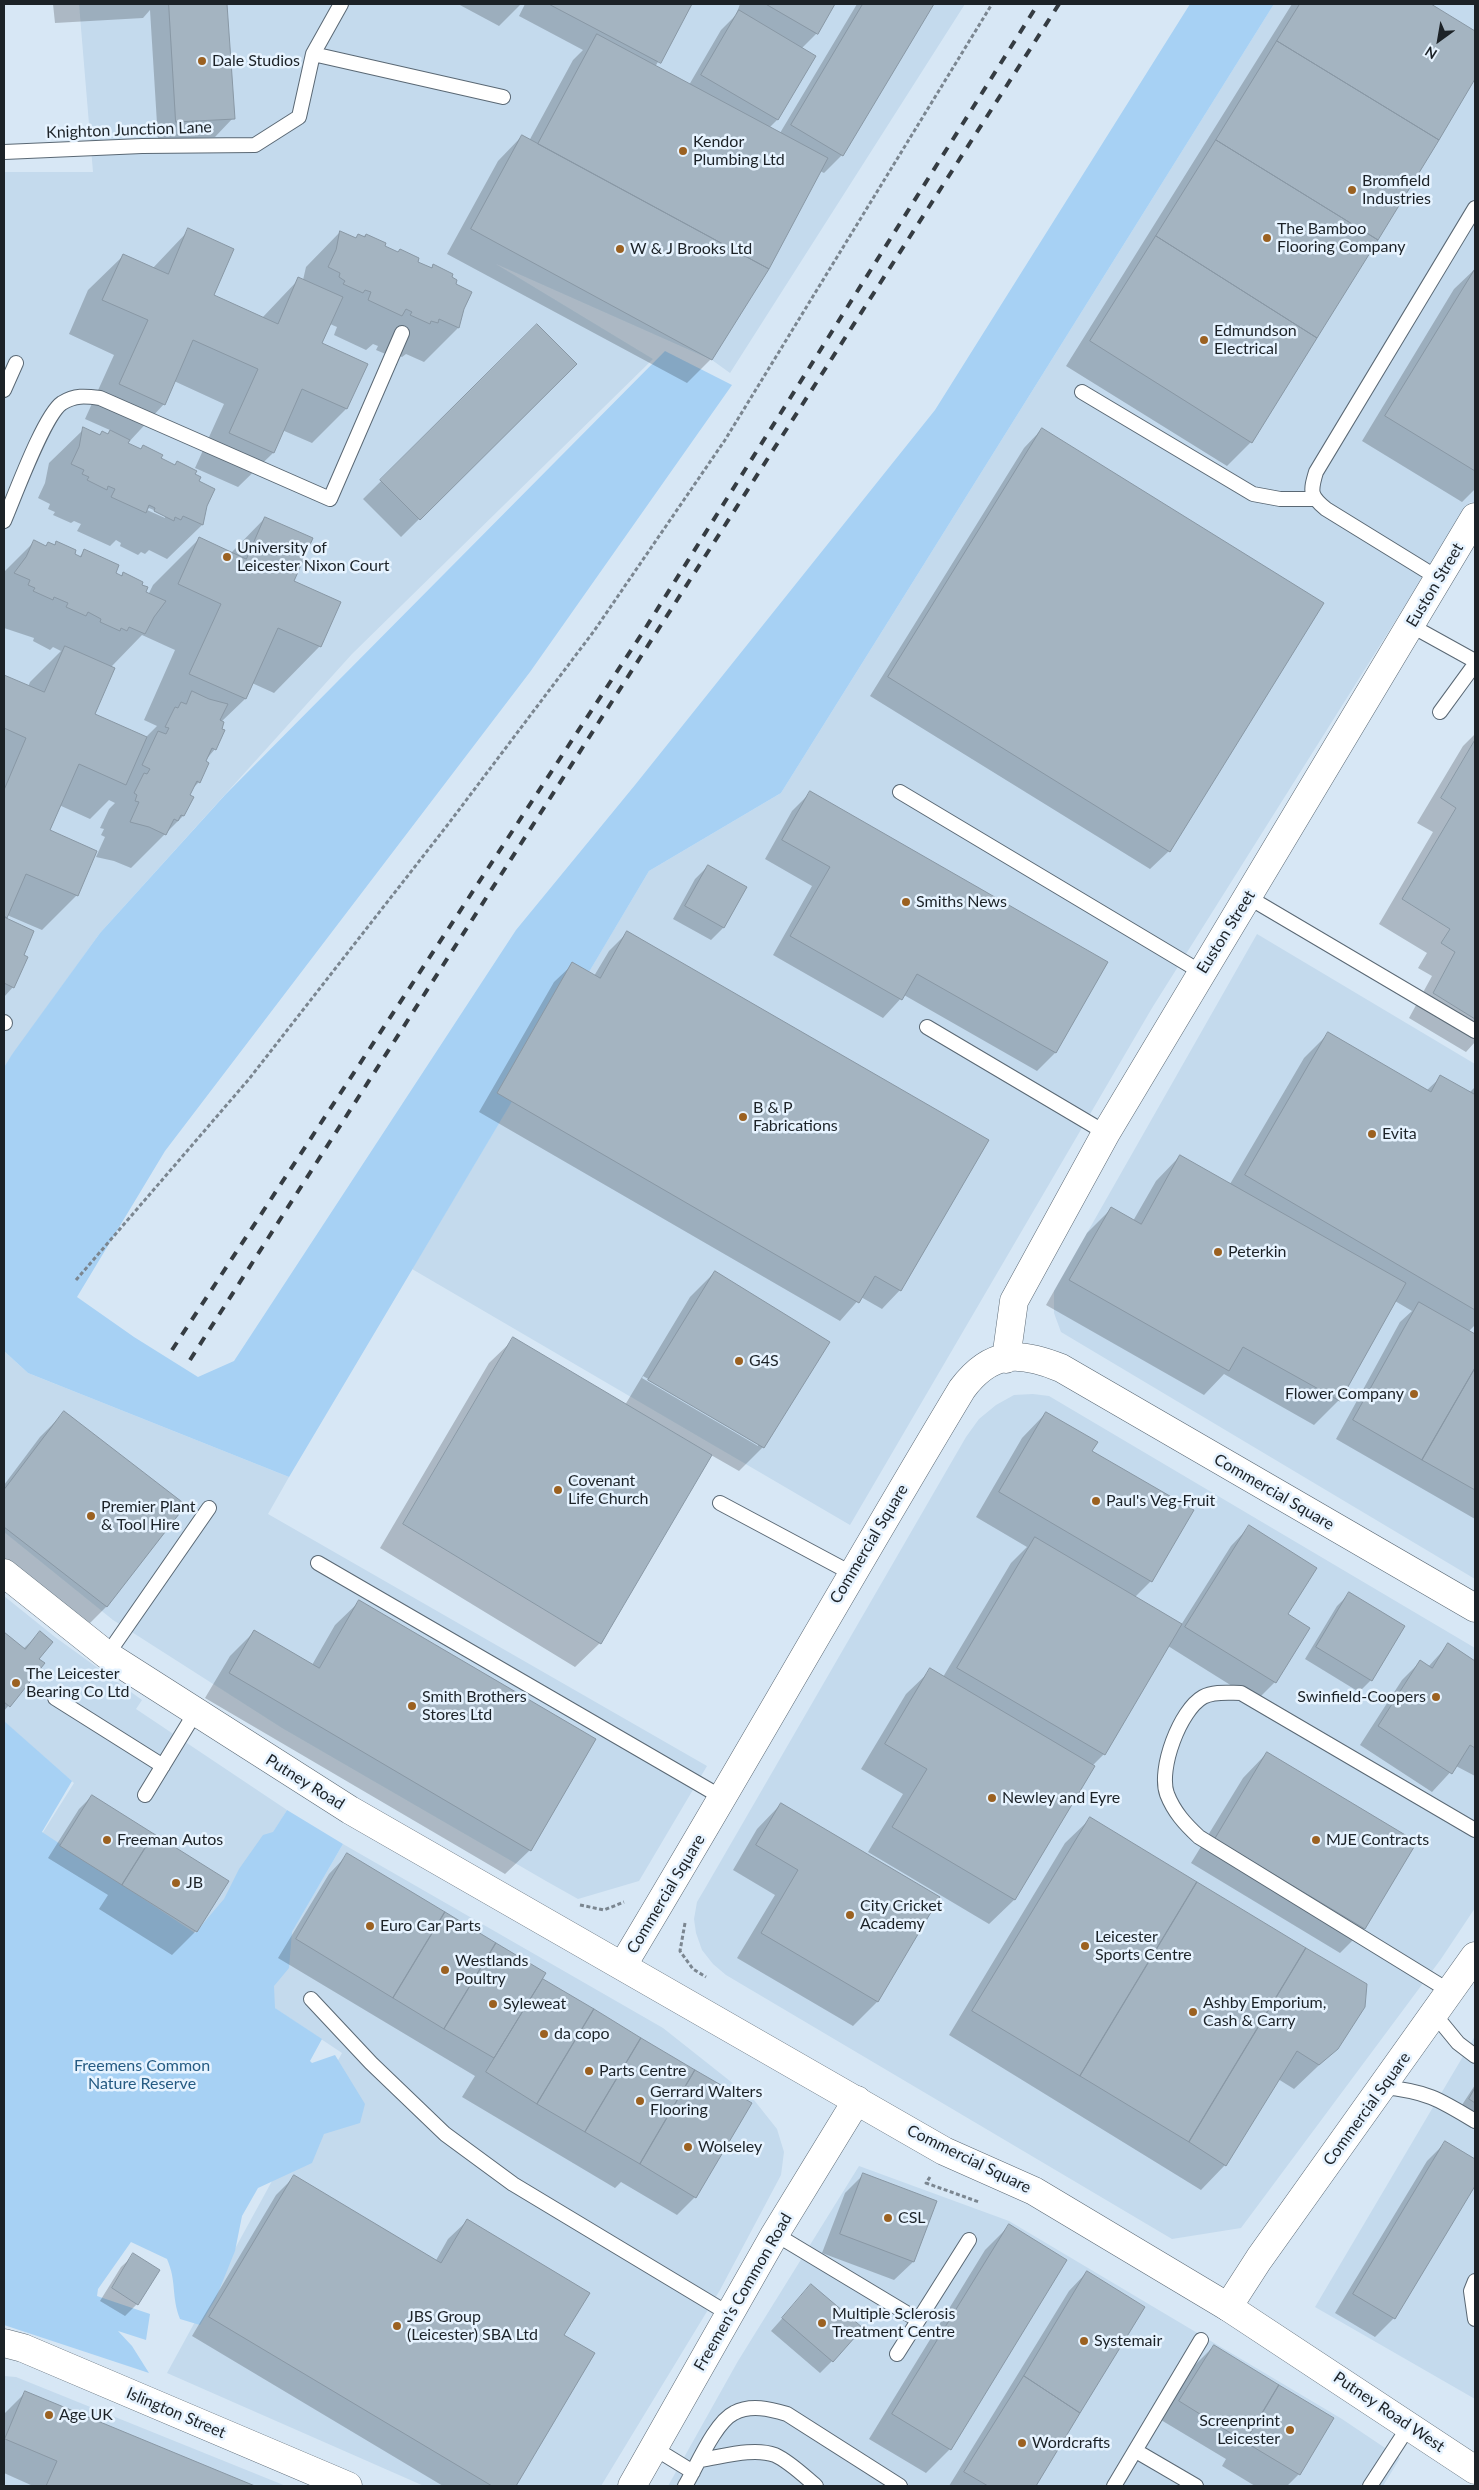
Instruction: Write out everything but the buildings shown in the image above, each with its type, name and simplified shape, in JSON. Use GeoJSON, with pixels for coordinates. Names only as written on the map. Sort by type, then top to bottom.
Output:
{"type":"FeatureCollection","features":[{"type":"Feature","properties":{"kind":"street","name":"Euston Street"},"geometry":{"type":"LineString","coordinates":[[1006,1359],[1014,1301],[1106,1133],[1475,517]]}},
{"type":"Feature","properties":{"kind":"street","name":"Commercial Square"},"geometry":{"type":"LineString","coordinates":[[1475,1608],[1061,1368],[1038,1359],[1021,1356],[989,1362],[974,1373],[962,1389],[851,1573],[723,1798],[623,1965],[944,2151],[1034,2191],[1228,2307],[1259,2259],[1435,2015],[1475,1956]]}},
{"type":"Feature","properties":{"kind":"street","name":"Putney Road"},"geometry":{"type":"LineString","coordinates":[[4,1573],[107,1655],[195,1713],[350,1810],[623,1965]]}},
{"type":"Feature","properties":{"kind":"street","name":"Freemen's Common Road"},"geometry":{"type":"LineString","coordinates":[[632,2486],[775,2234],[857,2100]]}},
{"type":"Feature","properties":{"kind":"street","name":"Putney Road West"},"geometry":{"type":"LineString","coordinates":[[1228,2307],[1304,2354],[1475,2470]]}},
{"type":"Feature","properties":{"kind":"street","name":"Islington Street"},"geometry":{"type":"LineString","coordinates":[[4,2343],[23,2348],[348,2486]]}},
{"type":"Feature","properties":{"kind":"lane"},"geometry":{"type":"LineString","coordinates":[[341,4],[313,54],[503,97]]}},
{"type":"Feature","properties":{"kind":"lane","name":"Knighton Junction Lane"},"geometry":{"type":"LineString","coordinates":[[4,152],[142,146],[255,145],[299,118],[313,54]]}},
{"type":"Feature","properties":{"kind":"lane"},"geometry":{"type":"LineString","coordinates":[[1438,578],[1326,509],[1314,499],[1311,487],[1316,472],[1475,208]]}},
{"type":"Feature","properties":{"kind":"lane"},"geometry":{"type":"LineString","coordinates":[[4,522],[49,419],[60,404],[78,396],[100,398],[330,499],[402,333]]}},
{"type":"Feature","properties":{"kind":"lane"},"geometry":{"type":"LineString","coordinates":[[4,390],[16,363]]}},
{"type":"Feature","properties":{"kind":"lane"},"geometry":{"type":"LineString","coordinates":[[1082,392],[1253,494],[1280,499],[1314,499]]}},
{"type":"Feature","properties":{"kind":"lane"},"geometry":{"type":"LineString","coordinates":[[1410,625],[1475,662],[1440,712]]}},
{"type":"Feature","properties":{"kind":"lane"},"geometry":{"type":"LineString","coordinates":[[900,792],[1201,972]]}},
{"type":"Feature","properties":{"kind":"lane"},"geometry":{"type":"LineString","coordinates":[[1248,897],[1475,1031]]}},
{"type":"Feature","properties":{"kind":"lane"},"geometry":{"type":"LineString","coordinates":[[927,1028],[1106,1133]]}},
{"type":"Feature","properties":{"kind":"lane"},"geometry":{"type":"LineString","coordinates":[[720,1503],[851,1573]]}},
{"type":"Feature","properties":{"kind":"lane"},"geometry":{"type":"LineString","coordinates":[[107,1655],[209,1508]]}},
{"type":"Feature","properties":{"kind":"lane"},"geometry":{"type":"LineString","coordinates":[[318,1563],[723,1798]]}},
{"type":"Feature","properties":{"kind":"lane"},"geometry":{"type":"LineString","coordinates":[[1451,1992],[1199,1837],[1179,1817],[1166,1792],[1165,1767],[1174,1739],[1190,1710],[1203,1698],[1222,1692],[1241,1693],[1475,1830]]}},
{"type":"Feature","properties":{"kind":"lane"},"geometry":{"type":"LineString","coordinates":[[56,1698],[163,1766]]}},
{"type":"Feature","properties":{"kind":"lane"},"geometry":{"type":"LineString","coordinates":[[145,1795],[195,1713]]}},
{"type":"Feature","properties":{"kind":"lane"},"geometry":{"type":"LineString","coordinates":[[311,1999],[371,2063],[445,2134],[513,2184],[729,2314]]}},
{"type":"Feature","properties":{"kind":"lane"},"geometry":{"type":"LineString","coordinates":[[1435,2015],[1458,2043],[1475,2056]]}},
{"type":"Feature","properties":{"kind":"lane"},"geometry":{"type":"LineString","coordinates":[[1382,2087],[1408,2090],[1435,2097],[1475,2121]]}},
{"type":"Feature","properties":{"kind":"lane"},"geometry":{"type":"LineString","coordinates":[[775,2234],[918,2320]]}},
{"type":"Feature","properties":{"kind":"lane"},"geometry":{"type":"LineString","coordinates":[[897,2354],[970,2240]]}},
{"type":"Feature","properties":{"kind":"lane"},"geometry":{"type":"LineString","coordinates":[[1475,2281],[1471,2291],[1475,2319]]}},
{"type":"Feature","properties":{"kind":"lane"},"geometry":{"type":"LineString","coordinates":[[1114,2486],[1201,2340]]}},
{"type":"Feature","properties":{"kind":"lane"},"geometry":{"type":"LineString","coordinates":[[685,2486],[721,2424],[734,2413],[752,2408],[768,2408],[787,2414],[900,2486]]}},
{"type":"Feature","properties":{"kind":"lane"},"geometry":{"type":"LineString","coordinates":[[1370,2486],[1409,2426]]}},
{"type":"Feature","properties":{"kind":"lane"},"geometry":{"type":"LineString","coordinates":[[654,2448],[696,2466],[761,2452],[774,2455],[796,2469],[816,2486]]}},
{"type":"Feature","properties":{"kind":"lane"},"geometry":{"type":"LineString","coordinates":[[1136,2451],[1196,2486]]}},
{"type":"Feature","properties":{"kind":"path"},"geometry":{"type":"LineString","coordinates":[[76,1280],[249,1079],[449,823],[594,631],[725,440],[992,4]]}},
{"type":"Feature","properties":{"kind":"shaded area"},"geometry":{"type":"Polygon","coordinates":[[[79,4],[965,4],[730,373],[712,360],[496,264],[653,359],[352,654],[100,933],[4,1067],[4,172],[93,172],[79,4]]]}},
{"type":"Feature","properties":{"kind":"shaded area"},"geometry":{"type":"Polygon","coordinates":[[[1274,4],[1475,4],[1475,504],[1470,502],[1152,1008],[850,1525],[412,1269],[649,871],[781,793],[1274,4]]]}},
{"type":"Feature","properties":{"kind":"shaded area"},"geometry":{"type":"Polygon","coordinates":[[[1257,934],[1475,1064],[1475,1579],[1061,1332],[1054,1313],[1054,1291],[1257,934]]]}},
{"type":"Feature","properties":{"kind":"shaded area"},"geometry":{"type":"Polygon","coordinates":[[[4,1351],[28,1373],[289,1477],[268,1514],[707,1766],[639,1881],[578,1899],[282,1728],[113,1620],[4,1532],[4,1351]]]}},
{"type":"Feature","properties":{"kind":"shaded area"},"geometry":{"type":"Polygon","coordinates":[[[1033,1394],[1049,1396],[1475,1648],[1475,1908],[1441,1959],[1241,2228],[1172,2239],[726,1975],[713,1964],[702,1950],[696,1933],[694,1919],[697,1902],[966,1437],[979,1419],[996,1405],[1014,1395],[1033,1394]]]}},
{"type":"Feature","properties":{"kind":"shaded area"},"geometry":{"type":"Polygon","coordinates":[[[4,1596],[55,1637],[142,1700],[136,1709],[287,1810],[206,1942],[40,1837],[74,1783],[4,1722],[4,1596]]]}},
{"type":"Feature","properties":{"kind":"shaded area"},"geometry":{"type":"Polygon","coordinates":[[[343,1844],[663,2028],[754,2100],[777,2129],[784,2152],[781,2175],[720,2290],[601,2486],[424,2486],[167,2373],[342,2053],[255,1995],[343,1844]]]}},
{"type":"Feature","properties":{"kind":"shaded area"},"geometry":{"type":"Polygon","coordinates":[[[1475,2036],[1475,2399],[1315,2307],[1475,2036]]]}},
{"type":"Feature","properties":{"kind":"shaded area"},"geometry":{"type":"Polygon","coordinates":[[[859,2166],[1009,2221],[1342,2419],[1400,2458],[1383,2486],[668,2486],[738,2361],[859,2166]]]}},
{"type":"Feature","properties":{"kind":"shaded area","name":"Age UK"},"geometry":{"type":"Polygon","coordinates":[[[4,2376],[16,2377],[286,2486],[4,2486],[4,2376]]]}},
{"type":"Feature","properties":{"kind":"green space"},"geometry":{"type":"Polygon","coordinates":[[[1190,4],[1274,4],[781,793],[649,871],[289,1477],[28,1373],[4,1351],[4,1067],[100,933],[225,795],[665,351],[732,385],[530,672],[165,1151],[77,1297],[134,1337],[198,1377],[234,1361],[516,930],[635,785],[935,410],[1190,4]]]}},
{"type":"Feature","properties":{"kind":"green space","name":"Freemens Common Nature Reserve"},"geometry":{"type":"Polygon","coordinates":[[[4,1721],[72,1781],[42,1832],[195,1933],[224,1899],[239,1869],[263,1835],[273,1832],[287,1810],[343,1844],[292,1932],[289,1968],[274,1986],[275,2008],[322,2039],[310,2061],[312,2063],[335,2055],[365,2104],[360,2123],[324,2134],[312,2163],[258,2188],[242,2216],[235,2251],[216,2298],[200,2325],[180,2319],[167,2259],[131,2242],[98,2289],[97,2296],[150,2314],[146,2340],[118,2331],[132,2346],[149,2373],[4,2325],[4,1721]]]}},
{"type":"Feature","properties":{"kind":"railway"},"geometry":{"type":"LineString","coordinates":[[172,1350],[643,632],[1038,4]]}},
{"type":"Feature","properties":{"kind":"railway"},"geometry":{"type":"LineString","coordinates":[[190,1360],[1059,4]]}},
{"type":"Feature","properties":{"kind":"place","name":"Dale Studios"},"geometry":{"type":"Point","coordinates":[202,61]}},
{"type":"Feature","properties":{"kind":"place","name":"Kendor Plumbing Ltd"},"geometry":{"type":"Point","coordinates":[683,151]}},
{"type":"Feature","properties":{"kind":"place","name":"Bromfield Industries"},"geometry":{"type":"Point","coordinates":[1352,190]}},
{"type":"Feature","properties":{"kind":"place","name":"The Bamboo Flooring Company"},"geometry":{"type":"Point","coordinates":[1267,238]}},
{"type":"Feature","properties":{"kind":"place","name":"W & J Brooks Ltd"},"geometry":{"type":"Point","coordinates":[620,249]}},
{"type":"Feature","properties":{"kind":"place","name":"Edmundson Electrical"},"geometry":{"type":"Point","coordinates":[1204,340]}},
{"type":"Feature","properties":{"kind":"place","name":"University of Leicester Nixon Court"},"geometry":{"type":"Point","coordinates":[227,557]}},
{"type":"Feature","properties":{"kind":"place","name":"Smiths News"},"geometry":{"type":"Point","coordinates":[906,902]}},
{"type":"Feature","properties":{"kind":"place","name":"B & P Fabrications"},"geometry":{"type":"Point","coordinates":[743,1117]}},
{"type":"Feature","properties":{"kind":"place","name":"Evita"},"geometry":{"type":"Point","coordinates":[1372,1134]}},
{"type":"Feature","properties":{"kind":"place","name":"Peterkin"},"geometry":{"type":"Point","coordinates":[1218,1252]}},
{"type":"Feature","properties":{"kind":"place","name":"G4S"},"geometry":{"type":"Point","coordinates":[739,1361]}},
{"type":"Feature","properties":{"kind":"place","name":"Flower Company"},"geometry":{"type":"Point","coordinates":[1414,1394]}},
{"type":"Feature","properties":{"kind":"place","name":"Covenant Life Church"},"geometry":{"type":"Point","coordinates":[558,1490]}},
{"type":"Feature","properties":{"kind":"place","name":"Paul's Veg-Fruit"},"geometry":{"type":"Point","coordinates":[1096,1501]}},
{"type":"Feature","properties":{"kind":"place","name":"Premier Plant & Tool Hire"},"geometry":{"type":"Point","coordinates":[91,1516]}},
{"type":"Feature","properties":{"kind":"place","name":"The Leicester Bearing Co Ltd"},"geometry":{"type":"Point","coordinates":[16,1683]}},
{"type":"Feature","properties":{"kind":"place","name":"Swinfield-Coopers"},"geometry":{"type":"Point","coordinates":[1436,1697]}},
{"type":"Feature","properties":{"kind":"place","name":"Smith Brothers Stores Ltd"},"geometry":{"type":"Point","coordinates":[412,1706]}},
{"type":"Feature","properties":{"kind":"place","name":"Newley and Eyre"},"geometry":{"type":"Point","coordinates":[992,1798]}},
{"type":"Feature","properties":{"kind":"place","name":"Freeman Autos"},"geometry":{"type":"Point","coordinates":[107,1840]}},
{"type":"Feature","properties":{"kind":"place","name":"MJE Contracts"},"geometry":{"type":"Point","coordinates":[1316,1840]}},
{"type":"Feature","properties":{"kind":"place","name":"JB"},"geometry":{"type":"Point","coordinates":[176,1883]}},
{"type":"Feature","properties":{"kind":"place","name":"City Cricket Academy"},"geometry":{"type":"Point","coordinates":[850,1915]}},
{"type":"Feature","properties":{"kind":"place","name":"Euro Car Parts"},"geometry":{"type":"Point","coordinates":[370,1926]}},
{"type":"Feature","properties":{"kind":"place","name":"Leicester Sports Centre"},"geometry":{"type":"Point","coordinates":[1085,1946]}},
{"type":"Feature","properties":{"kind":"place","name":"Westlands Poultry"},"geometry":{"type":"Point","coordinates":[445,1970]}},
{"type":"Feature","properties":{"kind":"place","name":"Syleweat"},"geometry":{"type":"Point","coordinates":[493,2004]}},
{"type":"Feature","properties":{"kind":"place","name":"Ashby Emporium, Cash & Carry"},"geometry":{"type":"Point","coordinates":[1193,2012]}},
{"type":"Feature","properties":{"kind":"place","name":"da copo"},"geometry":{"type":"Point","coordinates":[544,2034]}},
{"type":"Feature","properties":{"kind":"place","name":"Parts Centre"},"geometry":{"type":"Point","coordinates":[589,2071]}},
{"type":"Feature","properties":{"kind":"place","name":"Gerrard Walters Flooring"},"geometry":{"type":"Point","coordinates":[640,2101]}},
{"type":"Feature","properties":{"kind":"place","name":"Wolseley"},"geometry":{"type":"Point","coordinates":[688,2147]}},
{"type":"Feature","properties":{"kind":"place","name":"CSL"},"geometry":{"type":"Point","coordinates":[888,2218]}},
{"type":"Feature","properties":{"kind":"place","name":"Multiple Sclerosis Treatment Centre"},"geometry":{"type":"Point","coordinates":[822,2323]}},
{"type":"Feature","properties":{"kind":"place","name":"JBS Group (Leicester) SBA Ltd"},"geometry":{"type":"Point","coordinates":[397,2326]}},
{"type":"Feature","properties":{"kind":"place","name":"Systemair"},"geometry":{"type":"Point","coordinates":[1084,2341]}},
{"type":"Feature","properties":{"kind":"place","name":"Age UK"},"geometry":{"type":"Point","coordinates":[49,2415]}},
{"type":"Feature","properties":{"kind":"place","name":"Screenprint Leicester"},"geometry":{"type":"Point","coordinates":[1290,2430]}},
{"type":"Feature","properties":{"kind":"place","name":"Wordcrafts"},"geometry":{"type":"Point","coordinates":[1022,2443]}}]}
